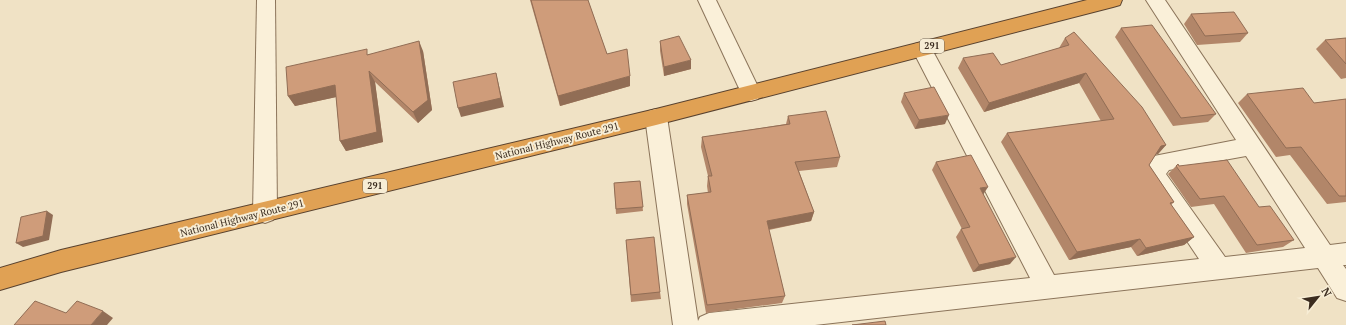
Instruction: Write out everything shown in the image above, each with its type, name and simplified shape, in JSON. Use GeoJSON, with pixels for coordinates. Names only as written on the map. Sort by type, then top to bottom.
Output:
{"type":"FeatureCollection","features":[{"type":"Feature","properties":{"kind":"highway","name":"National Highway Route 291"},"geometry":{"type":"LineString","coordinates":[[0,279],[61,261],[265,213],[656,117],[1113,0]]}},
{"type":"Feature","properties":{"kind":"street"},"geometry":{"type":"LineString","coordinates":[[265,213],[266,0]]}},
{"type":"Feature","properties":{"kind":"street"},"geometry":{"type":"LineString","coordinates":[[707,0],[751,93]]}},
{"type":"Feature","properties":{"kind":"street"},"geometry":{"type":"LineString","coordinates":[[1155,0],[1252,146],[1335,256],[1346,290]]}},
{"type":"Feature","properties":{"kind":"street"},"geometry":{"type":"LineString","coordinates":[[922,49],[1048,288]]}},
{"type":"Feature","properties":{"kind":"street"},"geometry":{"type":"LineString","coordinates":[[656,117],[686,325]]}},
{"type":"Feature","properties":{"kind":"street"},"geometry":{"type":"LineString","coordinates":[[1220,269],[1153,174],[1162,162],[1252,146]]}},
{"type":"Feature","properties":{"kind":"street"},"geometry":{"type":"LineString","coordinates":[[709,325],[1335,256]]}},
{"type":"Feature","properties":{"kind":"building"},"geometry":{"type":"Polygon","coordinates":[[[531,0],[588,0],[607,54],[627,49],[630,76],[558,96],[531,0]]]}},
{"type":"Feature","properties":{"kind":"building"},"geometry":{"type":"Polygon","coordinates":[[[1234,12],[1248,33],[1205,36],[1191,14],[1234,12]]]}},
{"type":"Feature","properties":{"kind":"building"},"geometry":{"type":"Polygon","coordinates":[[[1152,25],[1216,114],[1181,118],[1121,28],[1152,25]]]}},
{"type":"Feature","properties":{"kind":"building"},"geometry":{"type":"Polygon","coordinates":[[[1074,32],[1142,107],[1166,145],[1161,146],[1149,165],[1174,202],[1170,203],[1194,237],[1146,248],[1140,239],[1077,252],[1007,133],[1114,119],[1086,73],[989,103],[963,58],[993,53],[1001,65],[1069,45],[1065,38],[1074,32]]]}},
{"type":"Feature","properties":{"kind":"building"},"geometry":{"type":"Polygon","coordinates":[[[679,36],[691,60],[664,67],[660,41],[679,36]]]}},
{"type":"Feature","properties":{"kind":"building"},"geometry":{"type":"Polygon","coordinates":[[[1346,38],[1346,64],[1325,40],[1346,38]]]}},
{"type":"Feature","properties":{"kind":"building"},"geometry":{"type":"Polygon","coordinates":[[[419,41],[428,100],[413,112],[369,71],[377,132],[340,141],[335,85],[288,96],[286,67],[367,49],[367,55],[419,41]]]}},
{"type":"Feature","properties":{"kind":"building"},"geometry":{"type":"Polygon","coordinates":[[[496,73],[501,98],[458,108],[453,82],[496,73]]]}},
{"type":"Feature","properties":{"kind":"building"},"geometry":{"type":"Polygon","coordinates":[[[934,87],[949,115],[919,120],[904,93],[934,87]]]}},
{"type":"Feature","properties":{"kind":"building"},"geometry":{"type":"Polygon","coordinates":[[[1303,88],[1314,103],[1346,99],[1346,196],[1339,196],[1301,147],[1286,148],[1247,94],[1303,88]]]}},
{"type":"Feature","properties":{"kind":"building"},"geometry":{"type":"Polygon","coordinates":[[[826,111],[840,157],[795,162],[814,212],[767,221],[785,296],[707,305],[687,195],[711,192],[708,176],[712,176],[702,137],[790,124],[788,116],[826,111]]]}},
{"type":"Feature","properties":{"kind":"building"},"geometry":{"type":"Polygon","coordinates":[[[971,155],[988,187],[980,188],[1016,257],[979,265],[961,229],[970,227],[936,162],[971,155]]]}},
{"type":"Feature","properties":{"kind":"building"},"geometry":{"type":"Polygon","coordinates":[[[1227,160],[1259,207],[1270,206],[1294,240],[1257,245],[1224,196],[1200,199],[1176,166],[1178,164],[1179,166],[1227,160]]]}},
{"type":"Feature","properties":{"kind":"building"},"geometry":{"type":"Polygon","coordinates":[[[640,181],[643,207],[616,209],[614,183],[640,181]]]}},
{"type":"Feature","properties":{"kind":"building"},"geometry":{"type":"Polygon","coordinates":[[[47,211],[43,236],[16,243],[21,217],[47,211]]]}},
{"type":"Feature","properties":{"kind":"building"},"geometry":{"type":"Polygon","coordinates":[[[654,237],[660,292],[631,295],[626,240],[654,237]]]}},
{"type":"Feature","properties":{"kind":"building"},"geometry":{"type":"Polygon","coordinates":[[[35,301],[66,313],[77,301],[103,311],[91,325],[14,325],[35,301]]]}},
{"type":"Feature","properties":{"kind":"building"},"geometry":{"type":"Polygon","coordinates":[[[885,321],[886,325],[852,325],[885,321]]]}}]}
